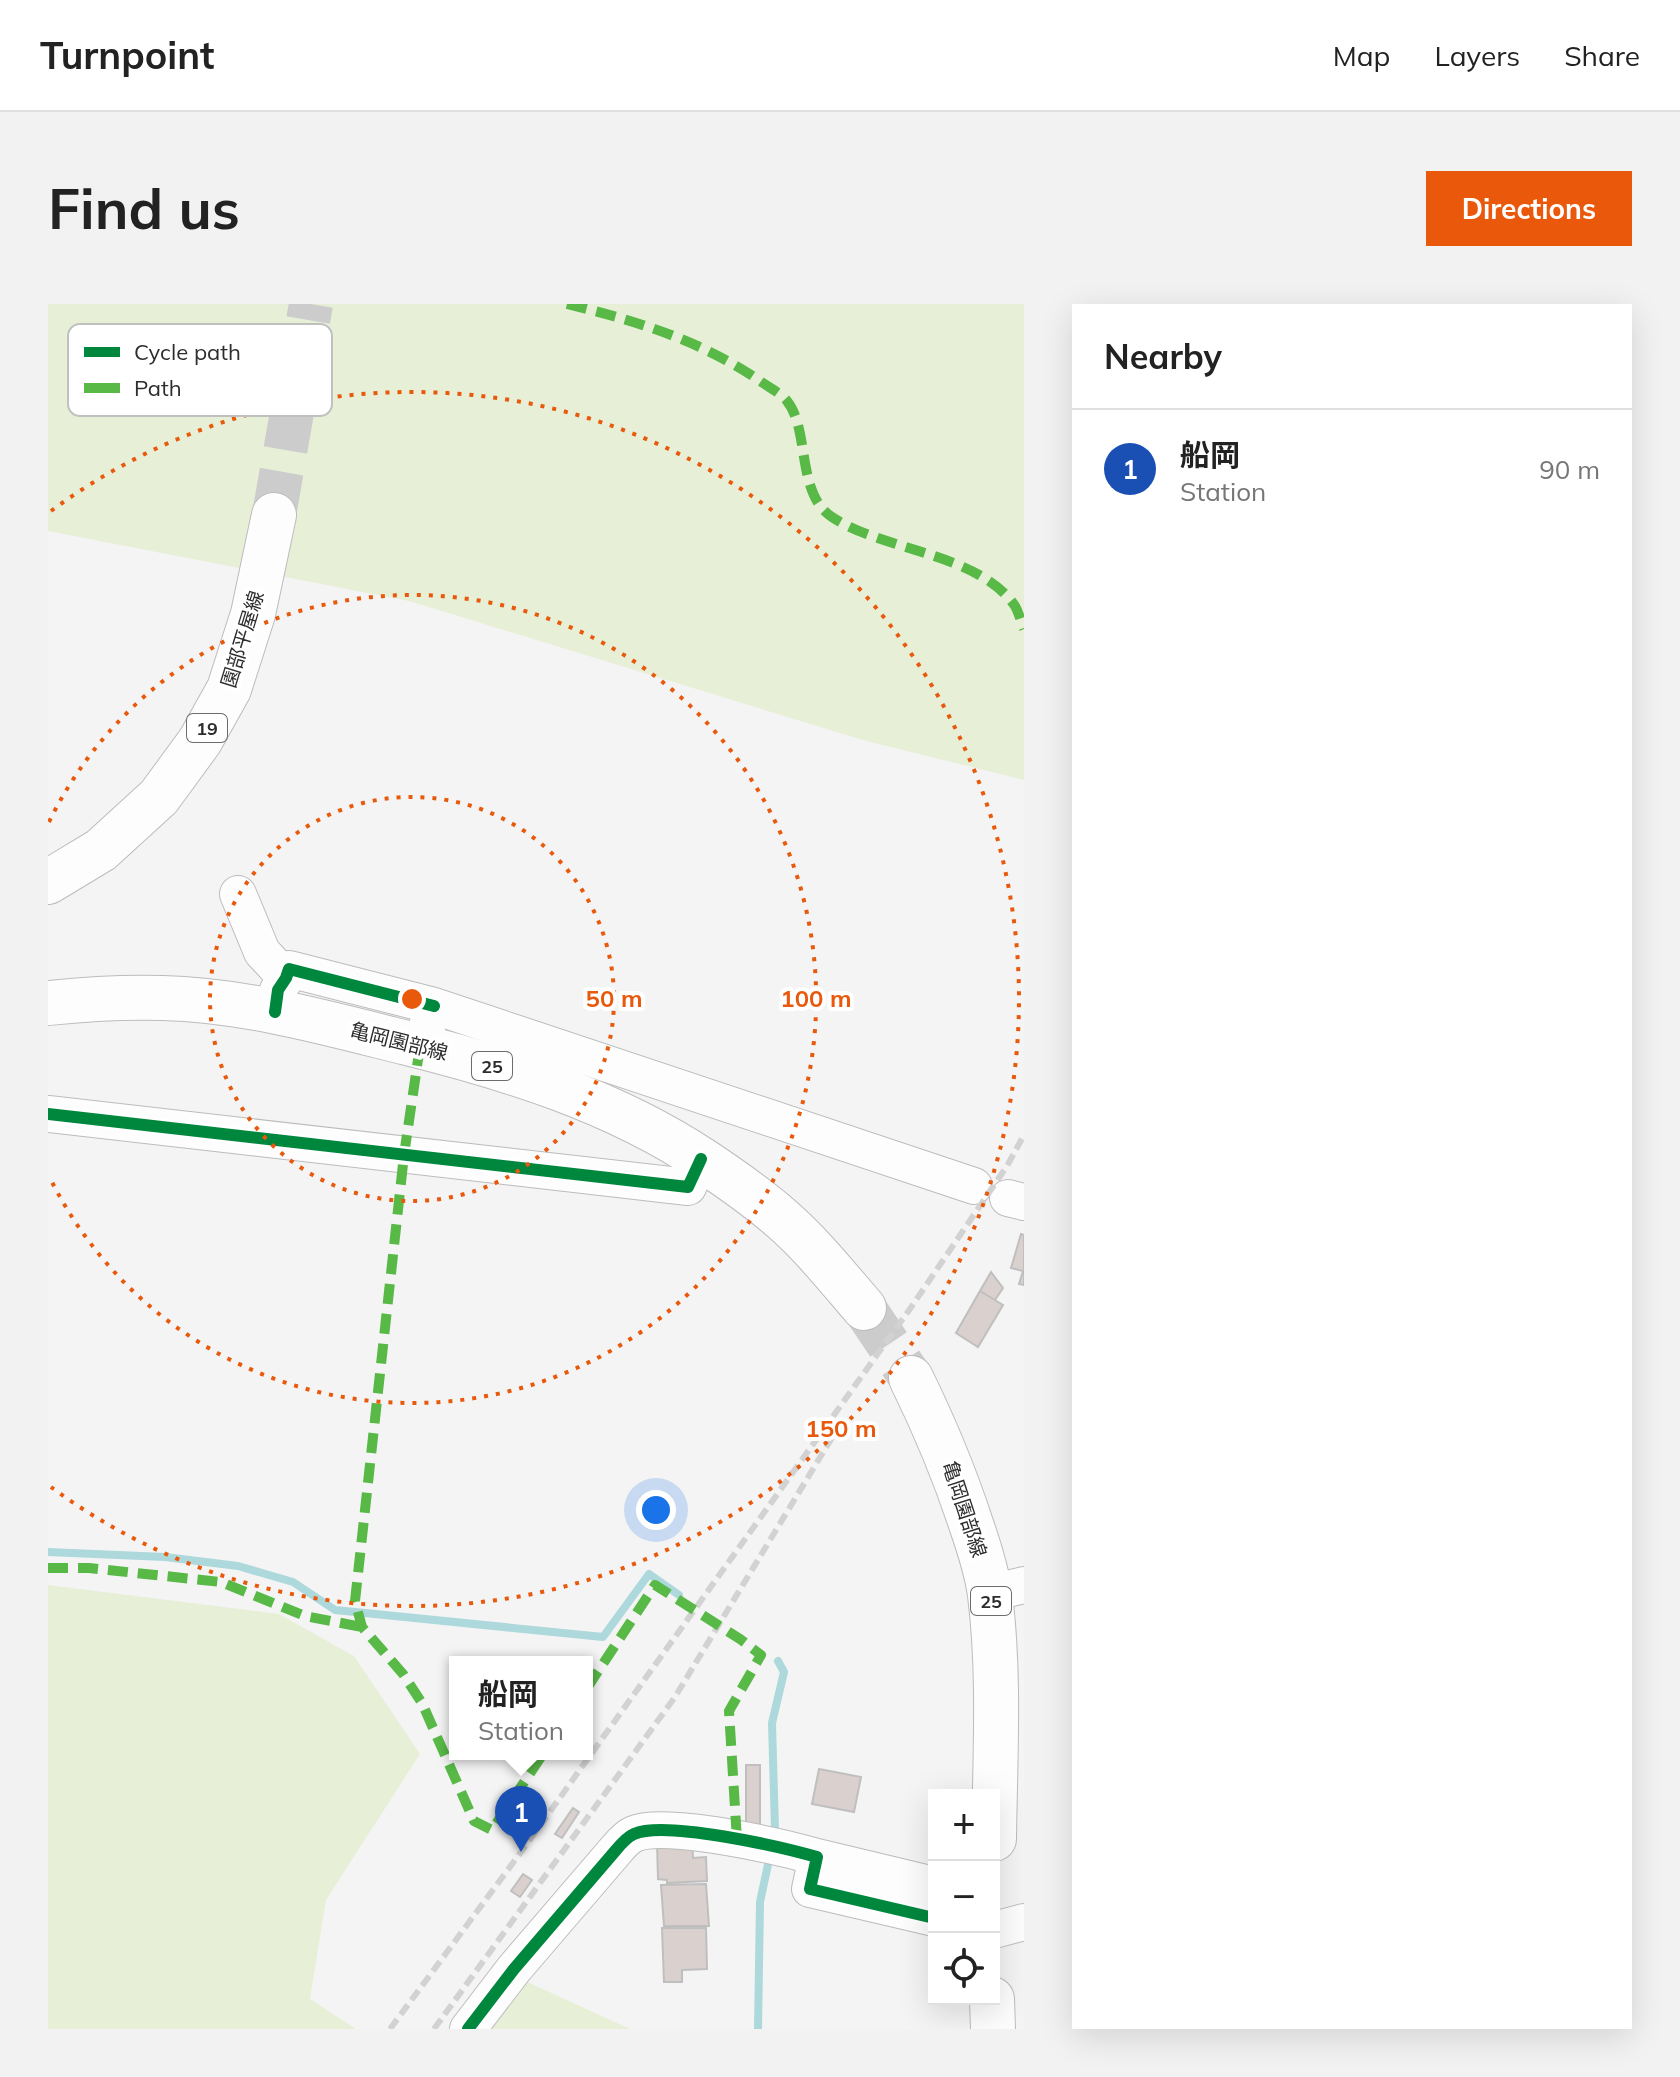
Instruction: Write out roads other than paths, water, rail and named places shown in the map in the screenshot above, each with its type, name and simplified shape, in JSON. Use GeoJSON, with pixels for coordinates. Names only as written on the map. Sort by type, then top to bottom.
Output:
{"type":"FeatureCollection","features":[{"type":"Feature","properties":{"kind":"main road","name":"園部平屋線"},"geometry":{"type":"LineString","coordinates":[[48,882],[101,850],[159,797],[200,741],[229,689],[253,614],[274,515]]}},
{"type":"Feature","properties":{"kind":"main road","name":"亀岡園部線"},"geometry":{"type":"LineString","coordinates":[[48,1003],[99,998],[165,998],[223,1003],[280,995],[427,1026],[484,1063],[607,1107],[701,1159],[783,1220],[864,1308]]}},
{"type":"Feature","properties":{"kind":"main road","name":"亀岡園部線"},"geometry":{"type":"LineString","coordinates":[[911,1378],[937,1430],[980,1550],[1007,1589],[995,1670],[994,1789]]}},
{"type":"Feature","properties":{"kind":"main road"},"geometry":{"type":"LineString","coordinates":[[992,2005],[993,2029]]}},
{"type":"Feature","properties":{"kind":"street"},"geometry":{"type":"LineString","coordinates":[[238,894],[280,995]]}},
{"type":"Feature","properties":{"kind":"street"},"geometry":{"type":"LineString","coordinates":[[427,1026],[1002,1195]]}},
{"type":"Feature","properties":{"kind":"street"},"geometry":{"type":"LineString","coordinates":[[48,1114],[688,1187],[701,1159]]}},
{"type":"Feature","properties":{"kind":"street"},"geometry":{"type":"LineString","coordinates":[[468,2029],[564,1908],[631,1834],[649,1830],[686,1831],[790,1850],[928,1884]]}},
{"type":"Feature","properties":{"kind":"street"},"geometry":{"type":"LineString","coordinates":[[790,1850],[810,1889],[928,1917]]}},
{"type":"Feature","properties":{"kind":"street"},"geometry":{"type":"LineString","coordinates":[[1000,1928],[1024,1922]]}},
{"type":"Feature","properties":{"kind":"waterway"},"geometry":{"type":"LineString","coordinates":[[48,1552],[165,1557],[238,1566],[293,1582],[335,1610],[603,1637],[649,1574],[679,1595]]}},
{"type":"Feature","properties":{"kind":"waterway"},"geometry":{"type":"LineString","coordinates":[[773,1837],[772,1723],[784,1672],[778,1661]]}},
{"type":"Feature","properties":{"kind":"waterway"},"geometry":{"type":"LineString","coordinates":[[758,2029],[760,1902],[770,1855]]}},
{"type":"Feature","properties":{"kind":"tunnel"},"geometry":{"type":"LineString","coordinates":[[307,324],[311,304]]}},
{"type":"Feature","properties":{"kind":"tunnel"},"geometry":{"type":"LineString","coordinates":[[274,515],[291,416]]}},
{"type":"Feature","properties":{"kind":"tunnel"},"geometry":{"type":"LineString","coordinates":[[864,1308],[911,1378]]}},
{"type":"Feature","properties":{"kind":"railway"},"geometry":{"type":"LineString","coordinates":[[593,1751],[912,1306],[1007,1166],[1024,1135]]}},
{"type":"Feature","properties":{"kind":"railway"},"geometry":{"type":"LineString","coordinates":[[434,2029],[675,1697],[839,1426]]}},
{"type":"Feature","properties":{"kind":"railway"},"geometry":{"type":"LineString","coordinates":[[390,2029],[587,1760]]}},
{"type":"Feature","properties":{"kind":"place","name":"船岡"},"geometry":{"type":"Point","coordinates":[521,1852]}}]}
